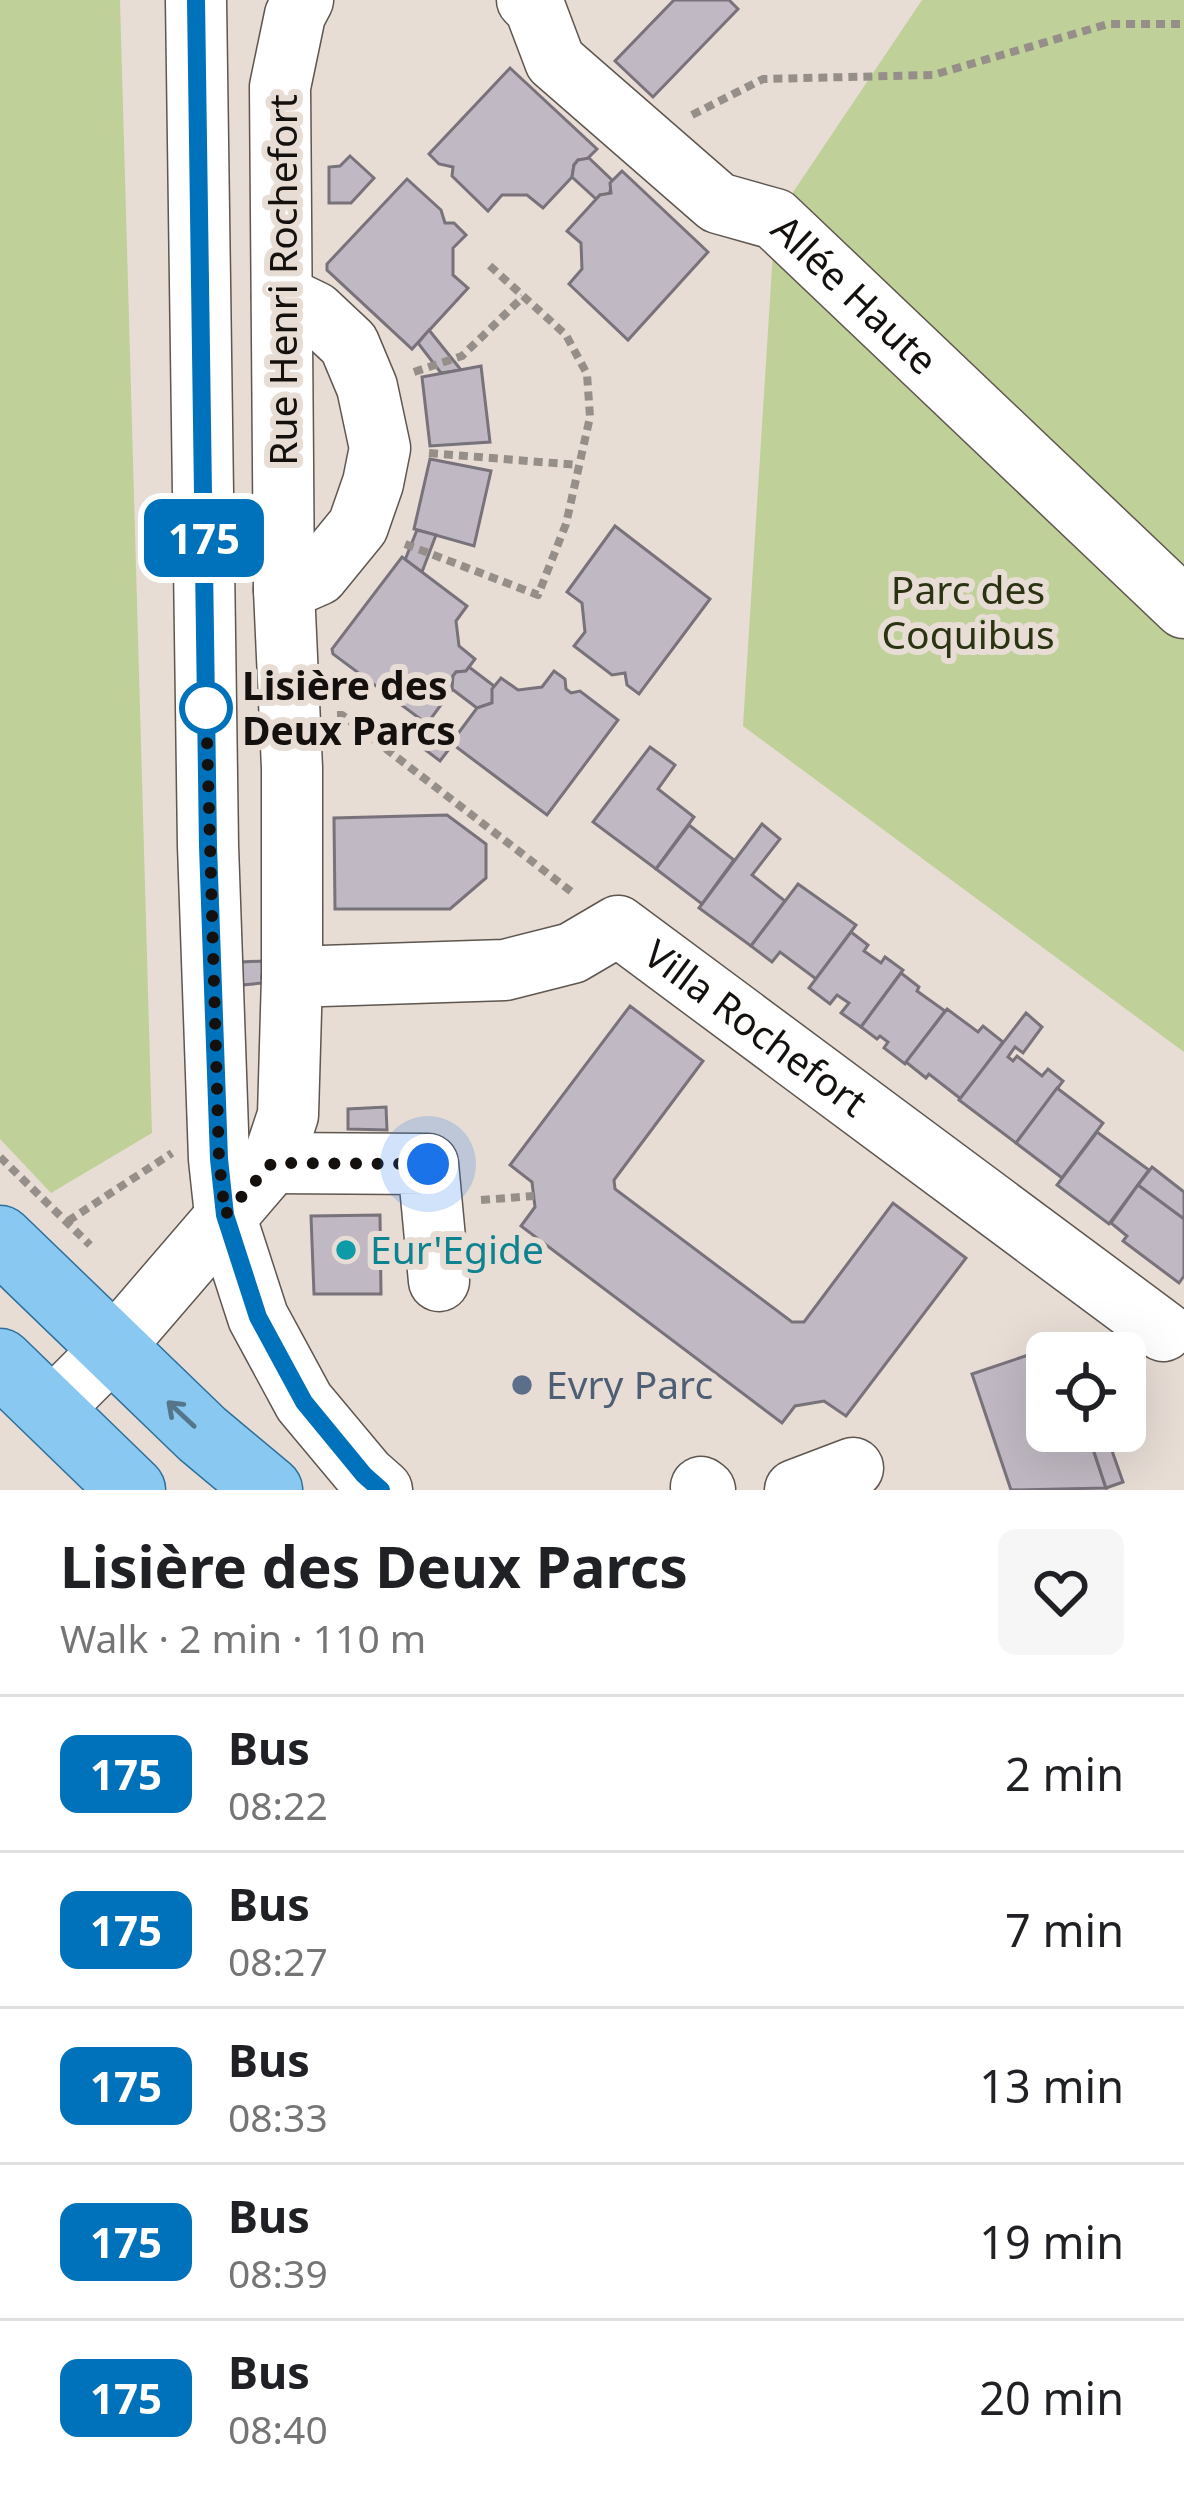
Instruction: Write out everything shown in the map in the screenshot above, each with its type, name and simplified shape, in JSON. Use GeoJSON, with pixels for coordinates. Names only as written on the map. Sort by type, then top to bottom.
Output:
{"type":"FeatureCollection","features":[{"type":"Feature","properties":{"kind":"main road"},"geometry":{"type":"LineString","coordinates":[[0,1239],[202,1434],[269,1490]]}},
{"type":"Feature","properties":{"kind":"main road"},"geometry":{"type":"LineString","coordinates":[[0,1362],[132,1490]]}},
{"type":"Feature","properties":{"kind":"street"},"geometry":{"type":"LineString","coordinates":[[196,0],[208,823],[225,1215],[258,1317],[304,1402],[382,1490]]}},
{"type":"Feature","properties":{"kind":"street","name":"Rue Henri Rochefort"},"geometry":{"type":"LineString","coordinates":[[50,1411],[112,1349],[272,1163],[288,1115],[292,768],[284,590],[280,87],[295,15],[303,0]]}},
{"type":"Feature","properties":{"kind":"street","name":"Allée Haute"},"geometry":{"type":"LineString","coordinates":[[527,0],[535,8],[555,61],[718,203],[775,219],[1184,608]]}},
{"type":"Feature","properties":{"kind":"street"},"geometry":{"type":"LineString","coordinates":[[282,296],[315,312],[349,344],[368,387],[380,448],[358,526],[318,575],[284,590]]}},
{"type":"Feature","properties":{"kind":"street","name":"Villa Rochefort"},"geometry":{"type":"LineString","coordinates":[[292,977],[505,970],[572,952],[618,926],[1162,1331]]}},
{"type":"Feature","properties":{"kind":"street"},"geometry":{"type":"LineString","coordinates":[[272,1163],[428,1164],[439,1282]]}},
{"type":"Feature","properties":{"kind":"street"},"geometry":{"type":"LineString","coordinates":[[795,1490],[853,1468]]}},
{"type":"Feature","properties":{"kind":"path"},"geometry":{"type":"LineString","coordinates":[[674,124],[763,79],[933,75],[1108,24],[1184,24]]}},
{"type":"Feature","properties":{"kind":"path"},"geometry":{"type":"LineString","coordinates":[[358,526],[538,595],[566,524],[590,417],[587,374],[566,335],[488,265]]}},
{"type":"Feature","properties":{"kind":"path"},"geometry":{"type":"LineString","coordinates":[[368,387],[462,356],[524,297]]}},
{"type":"Feature","properties":{"kind":"path"},"geometry":{"type":"LineString","coordinates":[[380,448],[578,465]]}},
{"type":"Feature","properties":{"kind":"path"},"geometry":{"type":"LineString","coordinates":[[290,717],[342,715],[618,926]]}},
{"type":"Feature","properties":{"kind":"green space"},"geometry":{"type":"Polygon","coordinates":[[[0,0],[120,0],[152,1133],[51,1193],[0,1139],[0,0]]]}},
{"type":"Feature","properties":{"kind":"green space","name":"Parc des Coquibus"},"geometry":{"type":"Polygon","coordinates":[[[922,0],[1184,0],[1184,1052],[743,726],[775,219],[922,0]]]}},
{"type":"Feature","properties":{"kind":"building"},"geometry":{"type":"Polygon","coordinates":[[[674,0],[729,0],[738,9],[653,97],[615,61],[674,0]]]}},
{"type":"Feature","properties":{"kind":"building"},"geometry":{"type":"Polygon","coordinates":[[[510,68],[597,149],[586,160],[578,160],[572,177],[543,208],[527,195],[502,195],[488,211],[452,176],[453,167],[439,164],[429,154],[510,68]]]}},
{"type":"Feature","properties":{"kind":"building"},"geometry":{"type":"Polygon","coordinates":[[[350,156],[374,178],[351,203],[329,203],[329,167],[340,166],[350,156]]]}},
{"type":"Feature","properties":{"kind":"building"},"geometry":{"type":"Polygon","coordinates":[[[589,158],[613,181],[609,195],[596,199],[572,177],[578,160],[589,158]]]}},
{"type":"Feature","properties":{"kind":"building"},"geometry":{"type":"Polygon","coordinates":[[[622,171],[708,252],[628,340],[569,284],[582,269],[581,243],[567,231],[600,195],[611,193],[610,183],[622,171]]]}},
{"type":"Feature","properties":{"kind":"building"},"geometry":{"type":"Polygon","coordinates":[[[407,179],[441,210],[445,223],[454,223],[466,235],[453,248],[453,275],[468,288],[412,349],[327,270],[327,264],[407,179]]]}},
{"type":"Feature","properties":{"kind":"building"},"geometry":{"type":"Polygon","coordinates":[[[429,330],[461,370],[441,373],[418,343],[429,330]]]}},
{"type":"Feature","properties":{"kind":"building"},"geometry":{"type":"Polygon","coordinates":[[[481,366],[490,442],[430,446],[422,377],[481,366]]]}},
{"type":"Feature","properties":{"kind":"building"},"geometry":{"type":"Polygon","coordinates":[[[430,459],[491,471],[474,546],[414,529],[430,459]]]}},
{"type":"Feature","properties":{"kind":"building"},"geometry":{"type":"Polygon","coordinates":[[[615,526],[710,599],[639,694],[627,685],[625,673],[612,675],[574,646],[585,632],[582,603],[567,592],[615,526]]]}},
{"type":"Feature","properties":{"kind":"building"},"geometry":{"type":"Polygon","coordinates":[[[417,530],[436,535],[422,572],[405,560],[417,530]]]}},
{"type":"Feature","properties":{"kind":"building"},"geometry":{"type":"Polygon","coordinates":[[[402,557],[467,606],[456,621],[459,646],[475,659],[466,671],[453,676],[454,687],[427,724],[332,649],[402,557]]]}},
{"type":"Feature","properties":{"kind":"building"},"geometry":{"type":"Polygon","coordinates":[[[469,667],[494,686],[492,703],[477,708],[452,689],[456,672],[469,667]]]}},
{"type":"Feature","properties":{"kind":"building"},"geometry":{"type":"Polygon","coordinates":[[[554,671],[565,679],[571,693],[580,691],[618,720],[547,815],[451,743],[477,708],[492,703],[492,689],[501,678],[518,690],[542,687],[554,671]]]}},
{"type":"Feature","properties":{"kind":"building"},"geometry":{"type":"Polygon","coordinates":[[[424,722],[453,744],[440,761],[411,739],[424,722]]]}},
{"type":"Feature","properties":{"kind":"building"},"geometry":{"type":"Polygon","coordinates":[[[650,747],[675,765],[658,789],[694,817],[656,869],[593,822],[650,747]]]}},
{"type":"Feature","properties":{"kind":"building"},"geometry":{"type":"Polygon","coordinates":[[[447,815],[486,844],[486,878],[450,909],[335,909],[334,818],[447,815]]]}},
{"type":"Feature","properties":{"kind":"building"},"geometry":{"type":"Polygon","coordinates":[[[762,824],[780,839],[752,875],[785,901],[751,946],[699,908],[762,824]]]}},
{"type":"Feature","properties":{"kind":"building"},"geometry":{"type":"Polygon","coordinates":[[[689,825],[734,860],[702,904],[656,869],[689,825]]]}},
{"type":"Feature","properties":{"kind":"building"},"geometry":{"type":"Polygon","coordinates":[[[798,884],[856,925],[816,979],[780,952],[772,962],[751,946],[798,884]]]}},
{"type":"Feature","properties":{"kind":"building"},"geometry":{"type":"Polygon","coordinates":[[[851,932],[868,945],[864,951],[881,963],[885,957],[903,970],[861,1027],[841,1013],[849,1003],[837,995],[830,1004],[809,988],[851,932]]]}},
{"type":"Feature","properties":{"kind":"building"},"geometry":{"type":"Polygon","coordinates":[[[263,961],[263,983],[242,985],[241,962],[263,961]]]}},
{"type":"Feature","properties":{"kind":"building"},"geometry":{"type":"Polygon","coordinates":[[[901,973],[945,1011],[905,1064],[884,1048],[888,1042],[861,1027],[901,973]]]}},
{"type":"Feature","properties":{"kind":"building"},"geometry":{"type":"Polygon","coordinates":[[[630,1006],[703,1061],[614,1180],[615,1189],[792,1322],[804,1322],[893,1203],[966,1258],[846,1416],[824,1401],[795,1406],[782,1423],[521,1226],[535,1207],[532,1182],[510,1165],[630,1006]]]}},
{"type":"Feature","properties":{"kind":"building"},"geometry":{"type":"Polygon","coordinates":[[[947,1009],[978,1032],[983,1026],[1003,1042],[961,1099],[906,1062],[947,1009]]]}},
{"type":"Feature","properties":{"kind":"building"},"geometry":{"type":"Polygon","coordinates":[[[1026,1013],[1042,1027],[1023,1053],[1015,1047],[1008,1057],[1013,1061],[1017,1056],[1042,1076],[1048,1069],[1063,1081],[1016,1143],[959,1100],[1026,1013]]]}},
{"type":"Feature","properties":{"kind":"building"},"geometry":{"type":"Polygon","coordinates":[[[1057,1088],[1103,1123],[1062,1178],[1016,1143],[1057,1088]]]}},
{"type":"Feature","properties":{"kind":"building"},"geometry":{"type":"Polygon","coordinates":[[[386,1107],[387,1130],[348,1129],[348,1109],[386,1107]]]}},
{"type":"Feature","properties":{"kind":"building"},"geometry":{"type":"Polygon","coordinates":[[[1097,1132],[1149,1170],[1109,1224],[1057,1185],[1097,1132]]]}},
{"type":"Feature","properties":{"kind":"building"},"geometry":{"type":"Polygon","coordinates":[[[1152,1167],[1184,1192],[1184,1219],[1138,1185],[1152,1167]]]}},
{"type":"Feature","properties":{"kind":"building"},"geometry":{"type":"Polygon","coordinates":[[[1138,1185],[1184,1219],[1184,1276],[1179,1283],[1123,1241],[1127,1236],[1111,1223],[1138,1185]]]}},
{"type":"Feature","properties":{"kind":"building","name":"Eur'Egide"},"geometry":{"type":"Polygon","coordinates":[[[380,1215],[381,1294],[314,1294],[311,1216],[380,1215]]]}},
{"type":"Feature","properties":{"kind":"building"},"geometry":{"type":"Polygon","coordinates":[[[1026,1356],[1026,1452],[1094,1452],[1106,1488],[1011,1490],[972,1374],[1026,1356]]]}},
{"type":"Feature","properties":{"kind":"building"},"geometry":{"type":"Polygon","coordinates":[[[1094,1452],[1112,1452],[1123,1482],[1106,1488],[1094,1452]]]}},
{"type":"Feature","properties":{"kind":"bus line","name":"175"},"geometry":{"type":"LineString","coordinates":[[196,0],[208,846],[225,1215],[258,1317],[304,1402],[381,1490]]}},
{"type":"Feature","properties":{"kind":"place","name":"Lisière des Deux Parcs"},"geometry":{"type":"Point","coordinates":[206,708]}},
{"type":"Feature","properties":{"kind":"place","name":"Eur'Egide"},"geometry":{"type":"Point","coordinates":[346,1250]}},
{"type":"Feature","properties":{"kind":"place","name":"Evry Parc"},"geometry":{"type":"Point","coordinates":[522,1385]}},
{"type":"Feature","properties":{"kind":"route"},"geometry":{"type":"LineString","coordinates":[[206,708],[206,704],[219,1159],[225,1215],[272,1163],[428,1164]]}}]}
